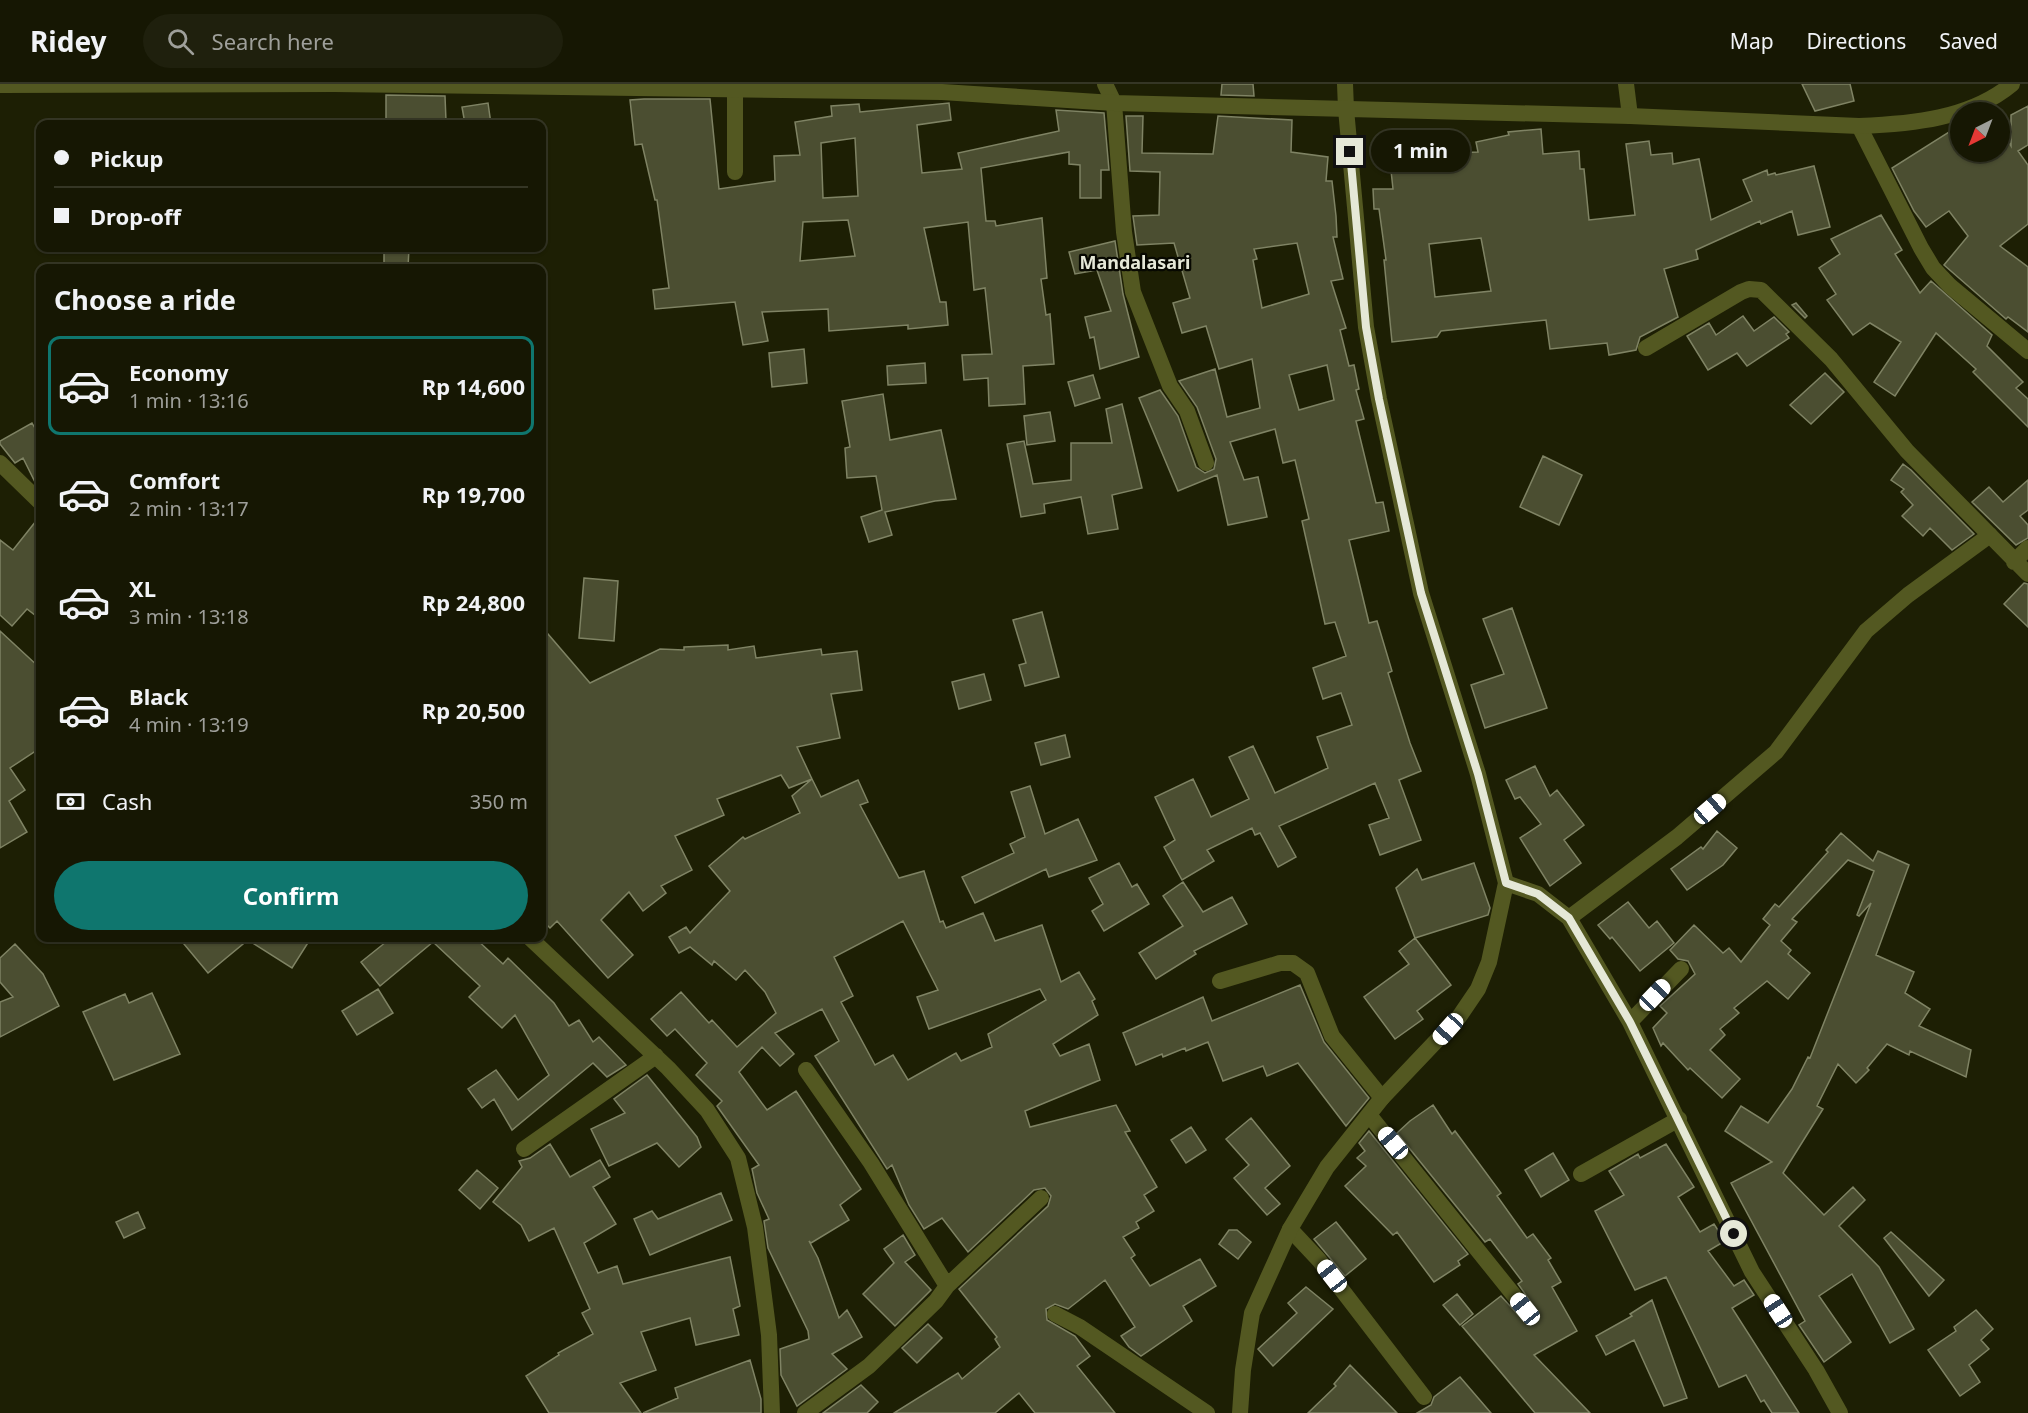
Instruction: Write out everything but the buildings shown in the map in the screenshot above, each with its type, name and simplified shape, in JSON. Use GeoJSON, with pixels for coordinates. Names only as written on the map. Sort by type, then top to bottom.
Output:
{"type":"FeatureCollection","features":[{"type":"Feature","properties":{"kind":"street"},"geometry":{"type":"LineString","coordinates":[[0,87],[334,84],[617,90],[735,89],[942,93],[1114,103],[1630,116],[1859,126],[1896,125],[1936,119],[1970,109],[2012,84]]}},
{"type":"Feature","properties":{"kind":"street"},"geometry":{"type":"LineString","coordinates":[[1105,84],[1114,103],[1124,232],[1133,292],[1170,386],[1187,411],[1206,463]]}},
{"type":"Feature","properties":{"kind":"street"},"geometry":{"type":"LineString","coordinates":[[1240,1413],[1243,1370],[1252,1313],[1290,1229],[1328,1167],[1382,1098],[1459,1017],[1478,989],[1489,962],[1506,883],[1478,774],[1421,593],[1379,399],[1366,327],[1345,84]]}},
{"type":"Feature","properties":{"kind":"street"},"geometry":{"type":"LineString","coordinates":[[1626,84],[1630,116]]}},
{"type":"Feature","properties":{"kind":"street"},"geometry":{"type":"LineString","coordinates":[[735,89],[735,172]]}},
{"type":"Feature","properties":{"kind":"street"},"geometry":{"type":"LineString","coordinates":[[1859,126],[1933,268],[2028,351]]}},
{"type":"Feature","properties":{"kind":"street"},"geometry":{"type":"LineString","coordinates":[[1646,348],[1741,292],[1749,289],[1761,290],[1831,359],[1907,451],[2028,574]]}},
{"type":"Feature","properties":{"kind":"street"},"geometry":{"type":"LineString","coordinates":[[0,463],[36,498]]}},
{"type":"Feature","properties":{"kind":"street"},"geometry":{"type":"LineString","coordinates":[[1569,918],[1677,837],[1776,752],[1866,631],[1908,595],[1990,535]]}},
{"type":"Feature","properties":{"kind":"street"},"geometry":{"type":"LineString","coordinates":[[2014,562],[2028,548]]}},
{"type":"Feature","properties":{"kind":"street"},"geometry":{"type":"LineString","coordinates":[[1506,883],[1538,894],[1569,918],[1630,1022],[1752,1272],[1816,1370],[1840,1413]]}},
{"type":"Feature","properties":{"kind":"street"},"geometry":{"type":"LineString","coordinates":[[534,942],[656,1056],[707,1110],[738,1158],[756,1238],[769,1335],[772,1413]]}},
{"type":"Feature","properties":{"kind":"street"},"geometry":{"type":"LineString","coordinates":[[1220,981],[1280,963],[1293,963],[1307,973],[1332,1036],[1382,1098]]}},
{"type":"Feature","properties":{"kind":"street"},"geometry":{"type":"LineString","coordinates":[[1630,1022],[1681,969]]}},
{"type":"Feature","properties":{"kind":"street"},"geometry":{"type":"LineString","coordinates":[[524,1149],[656,1056]]}},
{"type":"Feature","properties":{"kind":"street"},"geometry":{"type":"LineString","coordinates":[[806,1070],[871,1163],[947,1286]]}},
{"type":"Feature","properties":{"kind":"street"},"geometry":{"type":"LineString","coordinates":[[1370,1116],[1525,1309]]}},
{"type":"Feature","properties":{"kind":"street"},"geometry":{"type":"LineString","coordinates":[[1581,1174],[1679,1119]]}},
{"type":"Feature","properties":{"kind":"street"},"geometry":{"type":"LineString","coordinates":[[805,1413],[869,1366],[936,1301],[947,1286],[1041,1198]]}},
{"type":"Feature","properties":{"kind":"street"},"geometry":{"type":"LineString","coordinates":[[1290,1229],[1319,1260],[1424,1397]]}},
{"type":"Feature","properties":{"kind":"street"},"geometry":{"type":"LineString","coordinates":[[1055,1314],[1207,1413]]}},
{"type":"Feature","properties":{"kind":"district","name":"Mandalasari"},"geometry":{"type":"Point","coordinates":[1135,263]}},
{"type":"Feature","properties":{"kind":"route"},"geometry":{"type":"LineString","coordinates":[[1350,152],[1366,327],[1379,399],[1421,593],[1478,774],[1506,883],[1538,894],[1569,918],[1630,1022],[1734,1234]]}}]}
